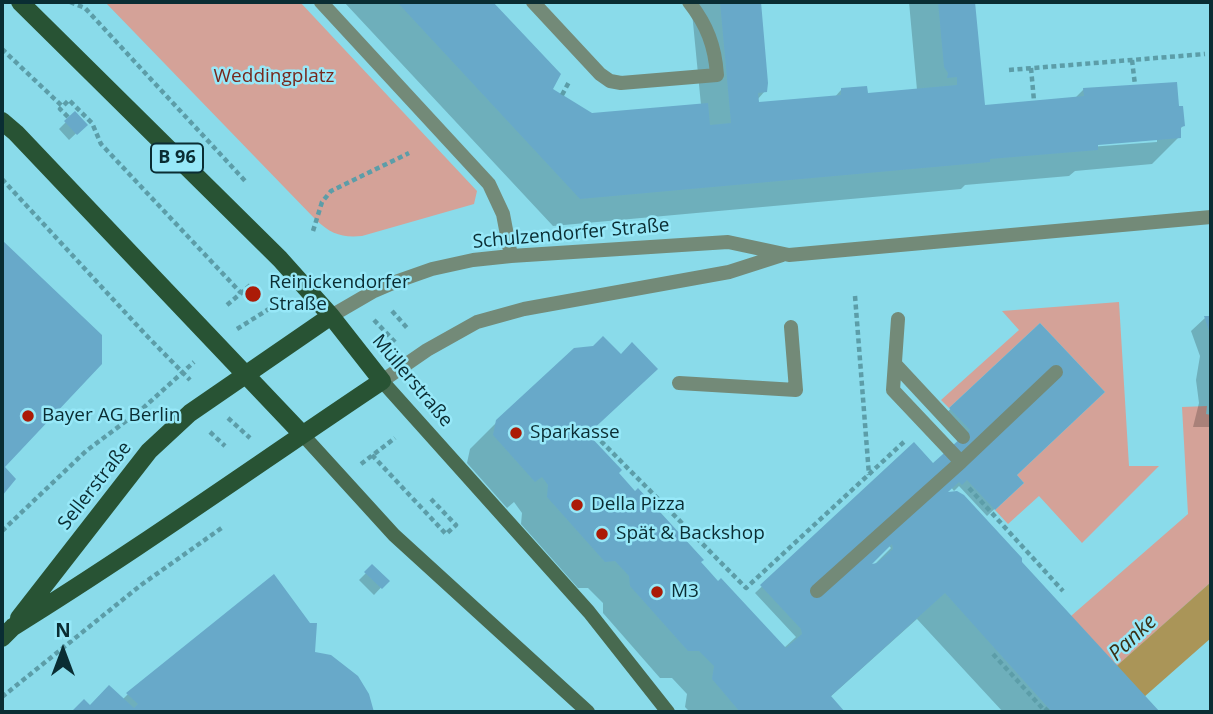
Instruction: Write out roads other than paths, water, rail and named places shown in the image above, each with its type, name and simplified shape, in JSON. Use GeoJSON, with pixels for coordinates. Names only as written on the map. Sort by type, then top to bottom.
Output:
{"type":"FeatureCollection","features":[{"type":"Feature","properties":{"kind":"main road","name":"Müllerstraße"},"geometry":{"type":"LineString","coordinates":[[20,2],[280,259],[331,316],[382,381],[589,612],[668,712]]}},
{"type":"Feature","properties":{"kind":"main road"},"geometry":{"type":"LineString","coordinates":[[2,121],[247,374],[394,536],[588,712]]}},
{"type":"Feature","properties":{"kind":"main road","name":"Sellerstraße"},"geometry":{"type":"LineString","coordinates":[[8,632],[149,451],[190,413],[331,316]]}},
{"type":"Feature","properties":{"kind":"main road","name":"Sellerstraße"},"geometry":{"type":"LineString","coordinates":[[8,632],[146,542],[382,381]]}},
{"type":"Feature","properties":{"kind":"street"},"geometry":{"type":"LineString","coordinates":[[321,2],[489,184],[503,214],[511,256]]}},
{"type":"Feature","properties":{"kind":"street"},"geometry":{"type":"LineString","coordinates":[[533,2],[600,75],[610,81],[636,83],[717,75],[710,35],[701,16],[689,2]]}},
{"type":"Feature","properties":{"kind":"street","name":"Schulzendorfer Straße"},"geometry":{"type":"LineString","coordinates":[[382,381],[427,350],[477,322],[524,309],[729,272],[783,255],[1211,218]]}},
{"type":"Feature","properties":{"kind":"street","name":"Schulzendorfer Straße"},"geometry":{"type":"LineString","coordinates":[[331,316],[374,290],[473,260],[728,242],[783,255]]}},
{"type":"Feature","properties":{"kind":"street"},"geometry":{"type":"LineString","coordinates":[[898,319],[893,390],[961,462]]}},
{"type":"Feature","properties":{"kind":"street"},"geometry":{"type":"LineString","coordinates":[[679,383],[796,390],[791,327]]}},
{"type":"Feature","properties":{"kind":"street"},"geometry":{"type":"LineString","coordinates":[[895,364],[963,436]]}},
{"type":"Feature","properties":{"kind":"street"},"geometry":{"type":"LineString","coordinates":[[817,591],[961,462],[1056,372]]}},
{"type":"Feature","properties":{"kind":"place","name":"Reinickendorfer Straße"},"geometry":{"type":"Point","coordinates":[253,294]}},
{"type":"Feature","properties":{"kind":"place","name":"Bayer AG Berlin"},"geometry":{"type":"Point","coordinates":[28,416]}},
{"type":"Feature","properties":{"kind":"place","name":"Sparkasse"},"geometry":{"type":"Point","coordinates":[516,433]}},
{"type":"Feature","properties":{"kind":"place","name":"Della Pizza"},"geometry":{"type":"Point","coordinates":[577,505]}},
{"type":"Feature","properties":{"kind":"place","name":"Spät & Backshop"},"geometry":{"type":"Point","coordinates":[602,534]}},
{"type":"Feature","properties":{"kind":"place","name":"M3"},"geometry":{"type":"Point","coordinates":[657,592]}},
{"type":"Feature","properties":{"kind":"park label","name":"Weddingplatz"},"geometry":{"type":"Point","coordinates":[274,77]}},
{"type":"Feature","properties":{"kind":"water label","name":"Panke"},"geometry":{"type":"Point","coordinates":[1133,638]}}]}
